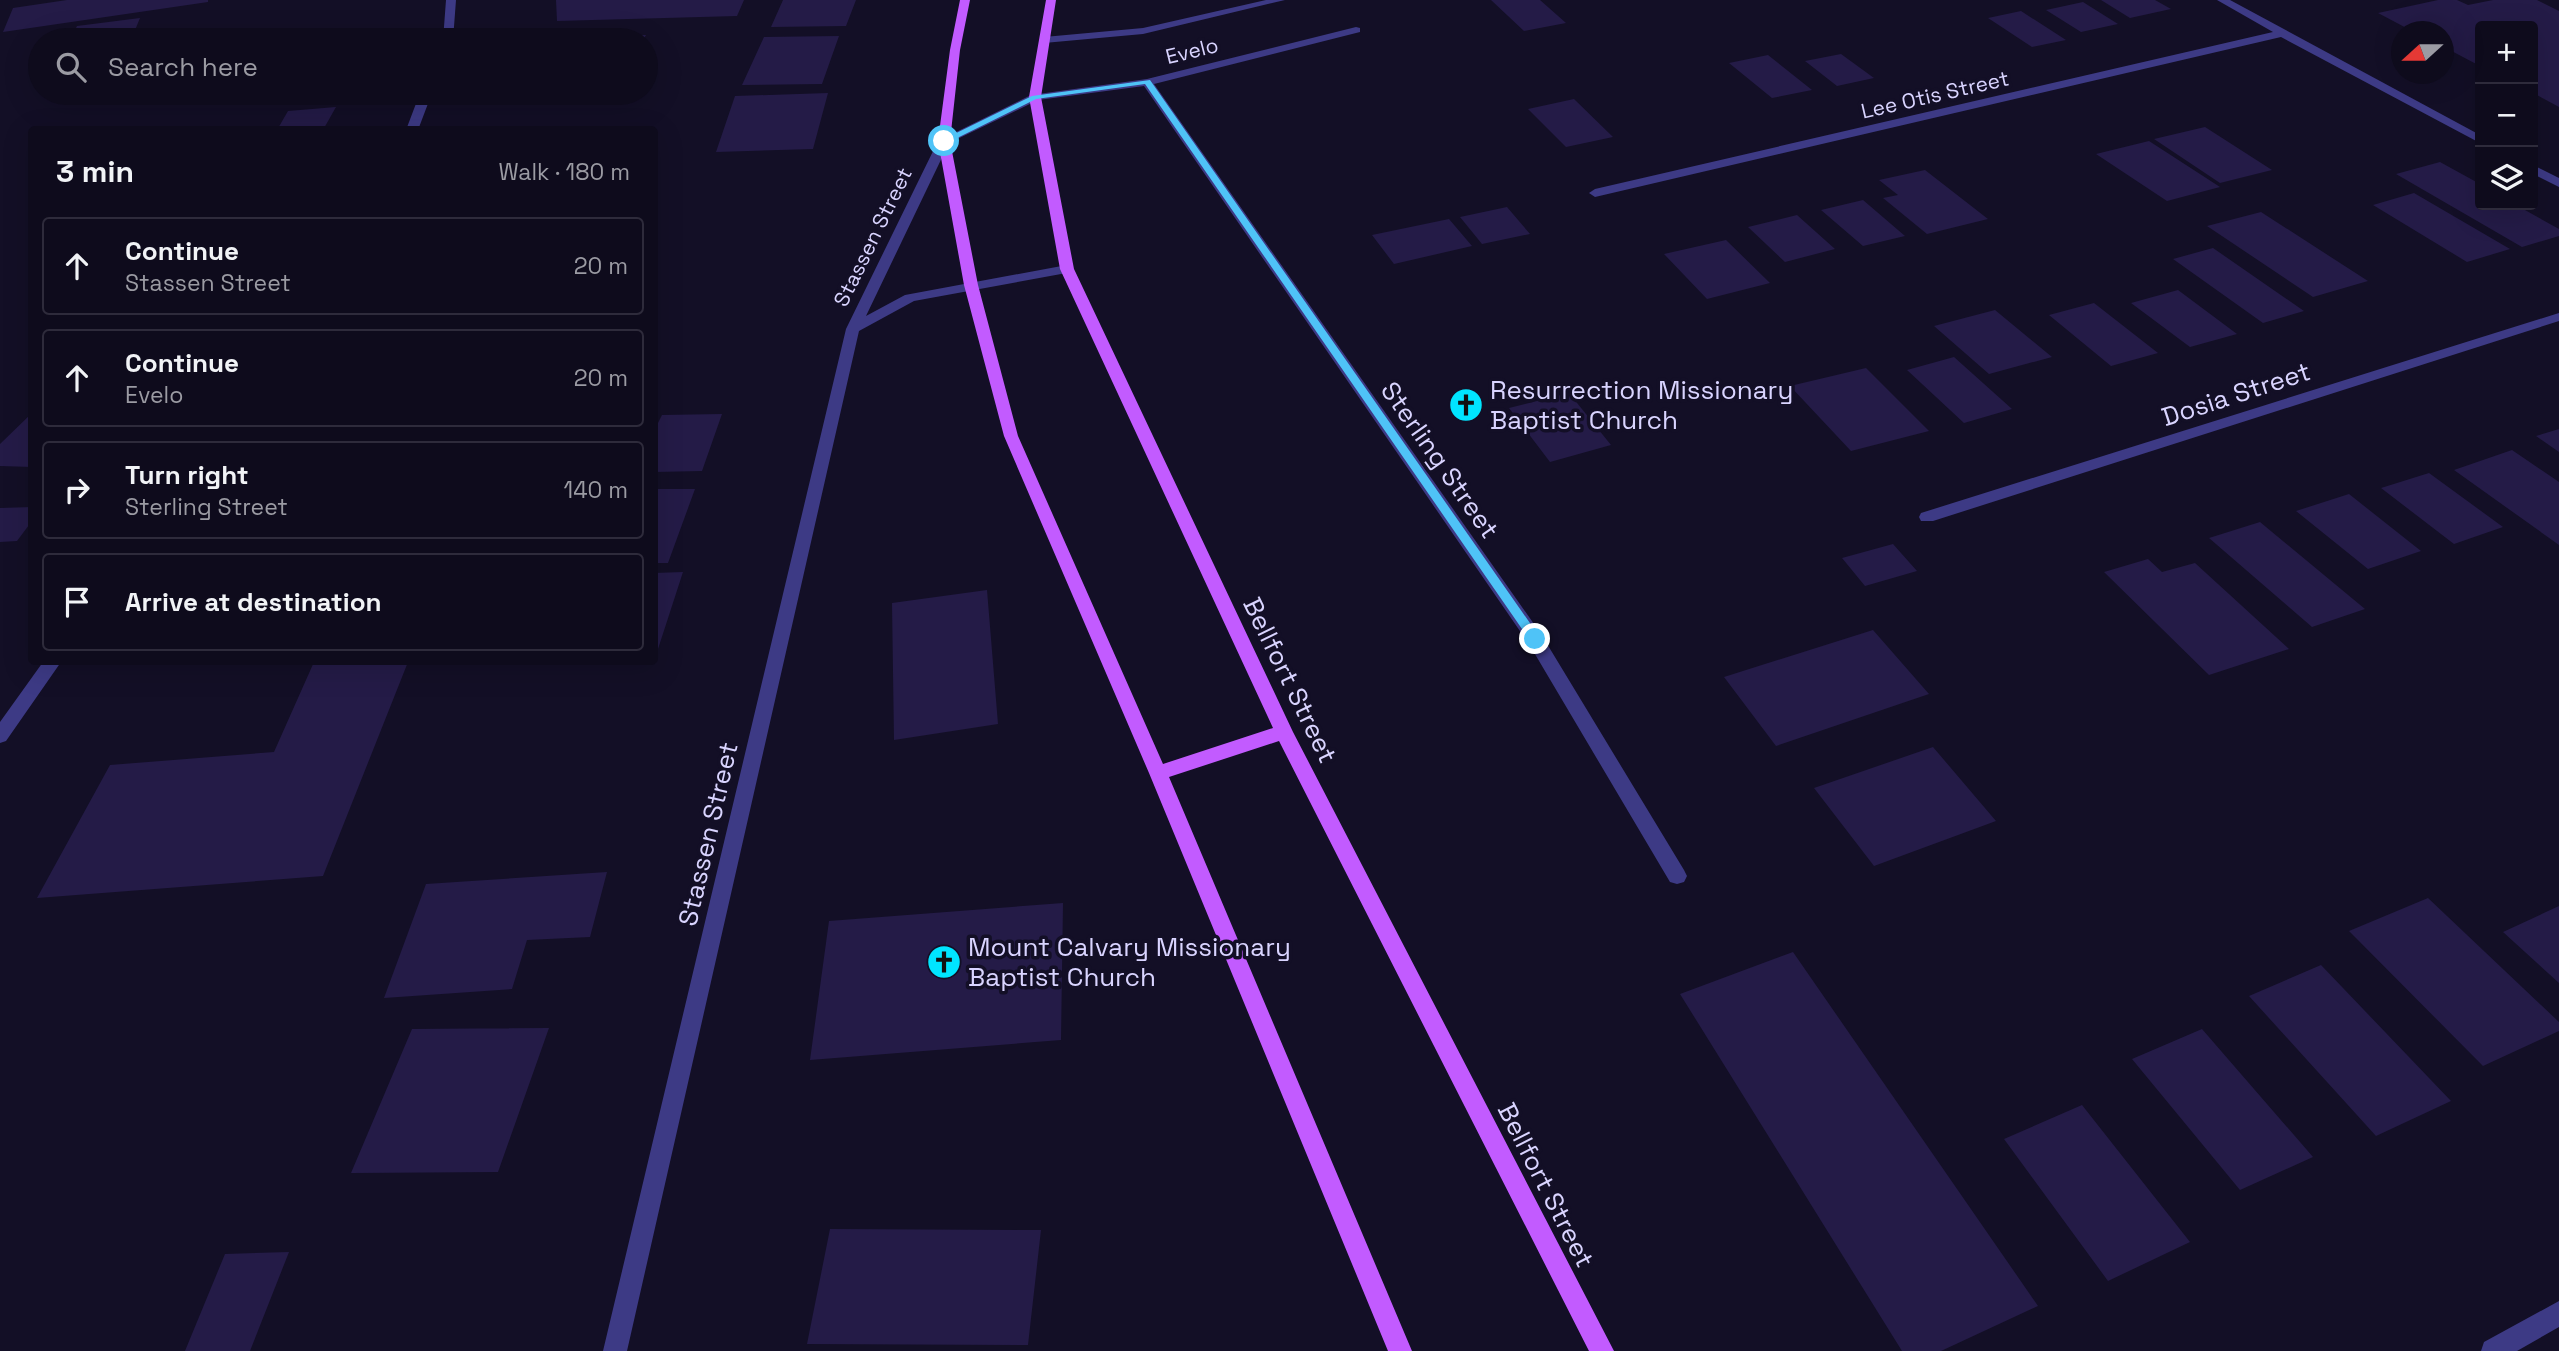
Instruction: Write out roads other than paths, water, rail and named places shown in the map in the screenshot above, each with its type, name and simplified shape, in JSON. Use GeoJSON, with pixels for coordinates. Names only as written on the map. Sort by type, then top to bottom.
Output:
{"type":"FeatureCollection","features":[{"type":"Feature","properties":{"kind":"main road"},"geometry":{"type":"LineString","coordinates":[[965,0],[955,50],[944,141],[971,285],[1011,436],[1158,773],[1400,1351]]}},
{"type":"Feature","properties":{"kind":"main road","name":"Bellfort Street"},"geometry":{"type":"LineString","coordinates":[[1051,0],[1035,97],[1067,269],[1284,732],[1602,1351]]}},
{"type":"Feature","properties":{"kind":"main road"},"geometry":{"type":"LineString","coordinates":[[1158,773],[1284,732]]}},
{"type":"Feature","properties":{"kind":"street"},"geometry":{"type":"LineString","coordinates":[[449,28],[451,0]]}},
{"type":"Feature","properties":{"kind":"street"},"geometry":{"type":"LineString","coordinates":[[1044,40],[1143,31],[1280,0]]}},
{"type":"Feature","properties":{"kind":"street"},"geometry":{"type":"LineString","coordinates":[[2222,0],[2475,137]]}},
{"type":"Feature","properties":{"kind":"street","name":"Evelo"},"geometry":{"type":"LineString","coordinates":[[1035,97],[1147,82],[1356,30]]}},
{"type":"Feature","properties":{"kind":"street","name":"Lee Otis Street"},"geometry":{"type":"LineString","coordinates":[[1595,193],[2283,33]]}},
{"type":"Feature","properties":{"kind":"street","name":"Sterling Street"},"geometry":{"type":"LineString","coordinates":[[1147,82],[1535,639],[1677,877]]}},
{"type":"Feature","properties":{"kind":"street"},"geometry":{"type":"LineString","coordinates":[[944,141],[1035,97]]}},
{"type":"Feature","properties":{"kind":"street"},"geometry":{"type":"LineString","coordinates":[[414,126],[421,105]]}},
{"type":"Feature","properties":{"kind":"street","name":"Stassen Street"},"geometry":{"type":"LineString","coordinates":[[615,1351],[853,329],[944,141]]}},
{"type":"Feature","properties":{"kind":"street"},"geometry":{"type":"LineString","coordinates":[[2538,172],[2559,183]]}},
{"type":"Feature","properties":{"kind":"street","name":"Stassen Street"},"geometry":{"type":"LineString","coordinates":[[853,329],[910,298],[1067,269]]}},
{"type":"Feature","properties":{"kind":"street","name":"Dosia Street"},"geometry":{"type":"LineString","coordinates":[[1927,517],[2559,317]]}},
{"type":"Feature","properties":{"kind":"street"},"geometry":{"type":"LineString","coordinates":[[0,736],[50,665]]}},
{"type":"Feature","properties":{"kind":"street"},"geometry":{"type":"LineString","coordinates":[[2493,1351],[2559,1313]]}},
{"type":"Feature","properties":{"kind":"place","name":"Resurrection Missionary Baptist Church"},"geometry":{"type":"Point","coordinates":[1466,405]}},
{"type":"Feature","properties":{"kind":"place","name":"Mount Calvary Missionary Baptist Church"},"geometry":{"type":"Point","coordinates":[944,962]}}]}
